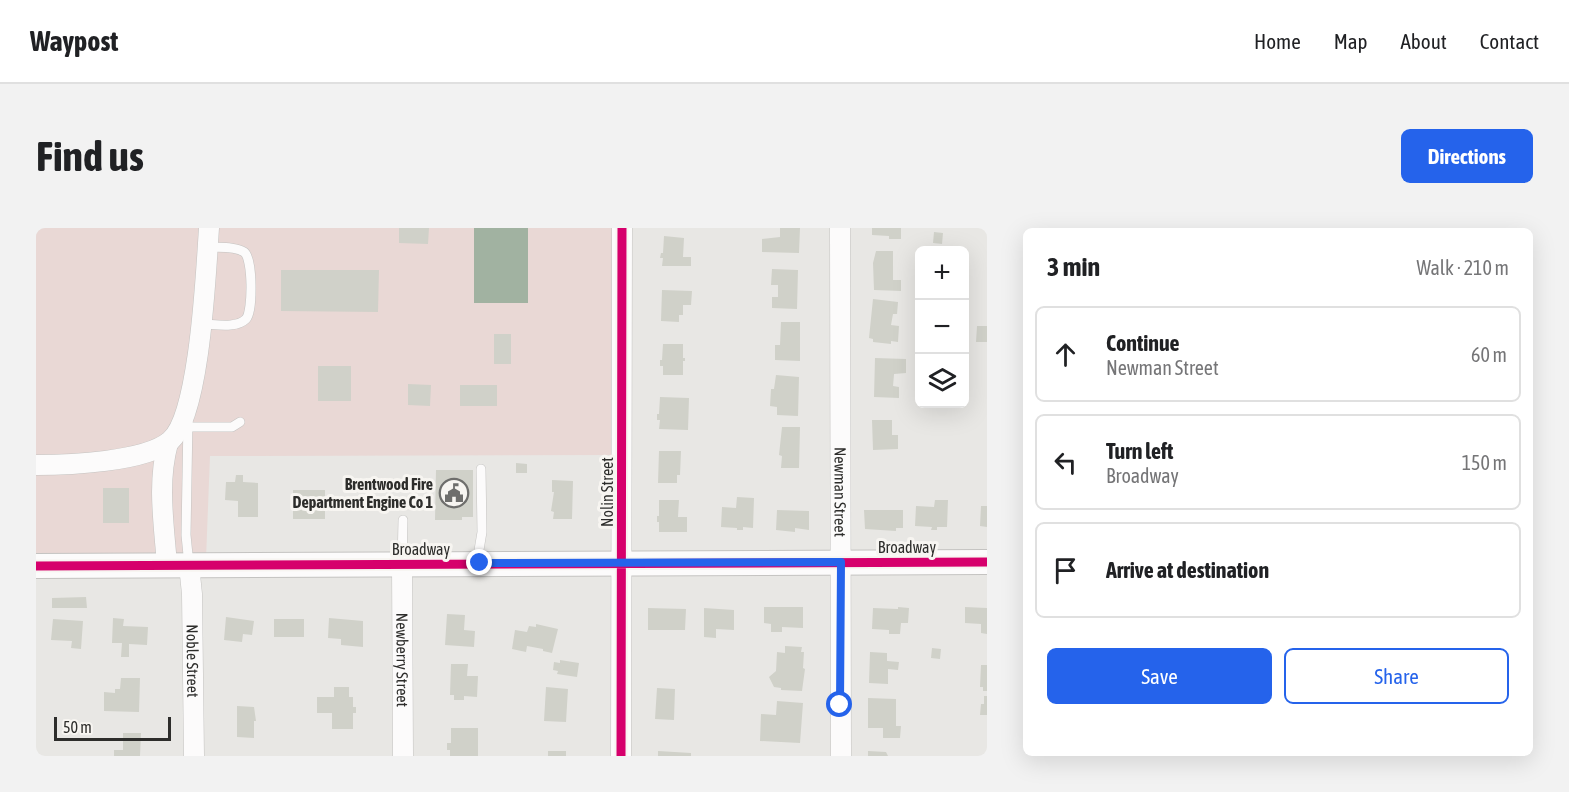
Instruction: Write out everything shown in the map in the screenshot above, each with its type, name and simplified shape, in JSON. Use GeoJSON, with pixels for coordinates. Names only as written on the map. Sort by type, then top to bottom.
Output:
{"type":"FeatureCollection","features":[{"type":"Feature","properties":{"kind":"street","name":"Nolin Street"},"geometry":{"type":"LineString","coordinates":[[621,756],[622,228]]}},
{"type":"Feature","properties":{"kind":"street","name":"Newman Street"},"geometry":{"type":"LineString","coordinates":[[840,228],[841,756]]}},
{"type":"Feature","properties":{"kind":"street","name":"Noble Street"},"geometry":{"type":"LineString","coordinates":[[194,756],[192,594],[178,565],[161,483],[163,461],[168,443],[180,428],[195,369],[208,238]]}},
{"type":"Feature","properties":{"kind":"street"},"geometry":{"type":"LineString","coordinates":[[36,465],[94,462],[149,451],[168,443]]}},
{"type":"Feature","properties":{"kind":"street","name":"Broadway"},"geometry":{"type":"LineString","coordinates":[[36,566],[987,562]]}},
{"type":"Feature","properties":{"kind":"street","name":"Newberry Street"},"geometry":{"type":"LineString","coordinates":[[402,564],[403,756]]}},
{"type":"Feature","properties":{"kind":"lane"},"geometry":{"type":"LineString","coordinates":[[201,324],[235,324],[245,320],[250,311],[250,260],[244,252],[208,238]]}},
{"type":"Feature","properties":{"kind":"lane"},"geometry":{"type":"LineString","coordinates":[[178,565],[186,535],[189,394]]}},
{"type":"Feature","properties":{"kind":"lane"},"geometry":{"type":"LineString","coordinates":[[188,427],[232,427],[240,422]]}},
{"type":"Feature","properties":{"kind":"lane"},"geometry":{"type":"LineString","coordinates":[[480,563],[481,469]]}},
{"type":"Feature","properties":{"kind":"lane"},"geometry":{"type":"LineString","coordinates":[[402,564],[404,520]]}},
{"type":"Feature","properties":{"kind":"shaded area"},"geometry":{"type":"Polygon","coordinates":[[[36,228],[613,228],[615,455],[210,456],[206,559],[36,559],[36,228]]]}},
{"type":"Feature","properties":{"kind":"shaded area"},"geometry":{"type":"Polygon","coordinates":[[[474,228],[528,228],[528,303],[474,303],[474,228]]]}},
{"type":"Feature","properties":{"kind":"building"},"geometry":{"type":"Polygon","coordinates":[[[399,228],[429,228],[428,244],[399,243],[399,228]]]}},
{"type":"Feature","properties":{"kind":"building"},"geometry":{"type":"Polygon","coordinates":[[[780,228],[800,228],[799,253],[762,252],[762,239],[780,237],[780,228]]]}},
{"type":"Feature","properties":{"kind":"building"},"geometry":{"type":"Polygon","coordinates":[[[872,228],[901,228],[901,239],[872,235],[872,228]]]}},
{"type":"Feature","properties":{"kind":"building"},"geometry":{"type":"Polygon","coordinates":[[[934,232],[943,233],[942,244],[933,243],[934,232]]]}},
{"type":"Feature","properties":{"kind":"building"},"geometry":{"type":"Polygon","coordinates":[[[664,236],[684,238],[683,257],[691,257],[691,266],[662,266],[663,258],[660,258],[663,253],[664,236]]]}},
{"type":"Feature","properties":{"kind":"building"},"geometry":{"type":"Polygon","coordinates":[[[876,251],[893,251],[893,280],[901,280],[901,291],[874,290],[873,263],[876,251]]]}},
{"type":"Feature","properties":{"kind":"building"},"geometry":{"type":"Polygon","coordinates":[[[772,269],[798,270],[797,309],[772,308],[772,297],[778,297],[778,285],[771,285],[772,269]]]}},
{"type":"Feature","properties":{"kind":"building"},"geometry":{"type":"Polygon","coordinates":[[[281,270],[379,270],[378,312],[281,311],[281,270]]]}},
{"type":"Feature","properties":{"kind":"building"},"geometry":{"type":"Polygon","coordinates":[[[662,290],[692,291],[691,305],[683,305],[683,315],[679,315],[679,322],[661,321],[662,290]]]}},
{"type":"Feature","properties":{"kind":"building"},"geometry":{"type":"Polygon","coordinates":[[[873,299],[898,302],[897,314],[893,314],[891,325],[899,326],[898,342],[891,341],[891,344],[873,342],[873,339],[869,338],[873,299]]]}},
{"type":"Feature","properties":{"kind":"building"},"geometry":{"type":"Polygon","coordinates":[[[781,322],[800,322],[800,361],[775,360],[775,345],[780,345],[781,322]]]}},
{"type":"Feature","properties":{"kind":"building"},"geometry":{"type":"Polygon","coordinates":[[[977,326],[987,326],[987,342],[976,342],[977,326]]]}},
{"type":"Feature","properties":{"kind":"building"},"geometry":{"type":"Polygon","coordinates":[[[494,334],[511,334],[511,364],[494,364],[494,334]]]}},
{"type":"Feature","properties":{"kind":"building"},"geometry":{"type":"Polygon","coordinates":[[[663,344],[683,344],[685,361],[683,361],[683,375],[663,375],[660,360],[662,360],[663,344]]]}},
{"type":"Feature","properties":{"kind":"building"},"geometry":{"type":"Polygon","coordinates":[[[875,358],[906,359],[906,373],[894,374],[893,386],[899,387],[899,398],[874,397],[875,358]]]}},
{"type":"Feature","properties":{"kind":"building"},"geometry":{"type":"Polygon","coordinates":[[[318,366],[351,366],[351,401],[318,401],[318,366]]]}},
{"type":"Feature","properties":{"kind":"building"},"geometry":{"type":"Polygon","coordinates":[[[776,375],[799,377],[798,416],[777,415],[777,407],[770,406],[771,389],[774,389],[776,375]]]}},
{"type":"Feature","properties":{"kind":"building"},"geometry":{"type":"Polygon","coordinates":[[[408,384],[431,385],[430,406],[408,405],[408,384]]]}},
{"type":"Feature","properties":{"kind":"building"},"geometry":{"type":"Polygon","coordinates":[[[460,385],[497,385],[497,406],[460,406],[460,385]]]}},
{"type":"Feature","properties":{"kind":"building"},"geometry":{"type":"Polygon","coordinates":[[[660,397],[689,398],[688,430],[659,429],[660,420],[657,420],[657,414],[659,414],[660,397]]]}},
{"type":"Feature","properties":{"kind":"building"},"geometry":{"type":"Polygon","coordinates":[[[872,420],[892,420],[892,435],[898,435],[898,449],[873,450],[872,420]]]}},
{"type":"Feature","properties":{"kind":"building"},"geometry":{"type":"Polygon","coordinates":[[[782,427],[800,427],[799,468],[781,468],[782,456],[779,455],[782,427]]]}},
{"type":"Feature","properties":{"kind":"building"},"geometry":{"type":"Polygon","coordinates":[[[659,451],[681,451],[680,475],[677,475],[677,483],[658,483],[659,451]]]}},
{"type":"Feature","properties":{"kind":"building"},"geometry":{"type":"Polygon","coordinates":[[[516,463],[527,464],[527,473],[516,473],[516,463]]]}},
{"type":"Feature","properties":{"kind":"building","name":"Brentwood Fire Department Engine Co 1"},"geometry":{"type":"Polygon","coordinates":[[[436,470],[473,470],[473,517],[462,517],[462,520],[435,520],[436,470]]]}},
{"type":"Feature","properties":{"kind":"building"},"geometry":{"type":"Polygon","coordinates":[[[236,475],[243,475],[243,482],[258,483],[258,517],[238,517],[238,501],[225,500],[226,482],[235,482],[236,475]]]}},
{"type":"Feature","properties":{"kind":"building"},"geometry":{"type":"Polygon","coordinates":[[[552,480],[573,481],[572,519],[553,519],[552,480]]]}},
{"type":"Feature","properties":{"kind":"building"},"geometry":{"type":"Polygon","coordinates":[[[103,488],[129,488],[129,523],[103,523],[103,488]]]}},
{"type":"Feature","properties":{"kind":"building"},"geometry":{"type":"Polygon","coordinates":[[[293,490],[325,490],[325,519],[293,519],[293,490]]]}},
{"type":"Feature","properties":{"kind":"building"},"geometry":{"type":"Polygon","coordinates":[[[737,497],[754,498],[753,528],[743,527],[743,530],[737,530],[737,528],[721,527],[722,507],[736,508],[737,497]]]}},
{"type":"Feature","properties":{"kind":"building"},"geometry":{"type":"Polygon","coordinates":[[[659,500],[679,500],[678,517],[687,517],[687,532],[659,532],[657,516],[659,516],[659,500]]]}},
{"type":"Feature","properties":{"kind":"building"},"geometry":{"type":"Polygon","coordinates":[[[935,500],[948,500],[947,527],[937,527],[937,530],[931,530],[932,527],[915,526],[916,506],[934,507],[935,500]]]}},
{"type":"Feature","properties":{"kind":"building"},"geometry":{"type":"Polygon","coordinates":[[[981,506],[987,506],[987,527],[980,526],[981,506]]]}},
{"type":"Feature","properties":{"kind":"building"},"geometry":{"type":"Polygon","coordinates":[[[777,510],[809,511],[809,530],[795,528],[795,532],[776,530],[777,510]]]}},
{"type":"Feature","properties":{"kind":"building"},"geometry":{"type":"Polygon","coordinates":[[[864,510],[903,510],[903,528],[896,528],[896,531],[865,529],[864,510]]]}},
{"type":"Feature","properties":{"kind":"building"},"geometry":{"type":"Polygon","coordinates":[[[86,597],[87,608],[52,608],[52,598],[86,597]]]}},
{"type":"Feature","properties":{"kind":"building"},"geometry":{"type":"Polygon","coordinates":[[[764,607],[803,607],[803,628],[782,627],[782,632],[771,632],[771,624],[764,623],[764,607]]]}},
{"type":"Feature","properties":{"kind":"building"},"geometry":{"type":"Polygon","coordinates":[[[898,607],[909,608],[908,623],[901,623],[900,634],[889,634],[889,630],[872,629],[873,608],[898,609],[898,607]]]}},
{"type":"Feature","properties":{"kind":"building"},"geometry":{"type":"Polygon","coordinates":[[[965,607],[987,608],[987,634],[981,633],[981,624],[965,623],[965,607]]]}},
{"type":"Feature","properties":{"kind":"building"},"geometry":{"type":"Polygon","coordinates":[[[648,608],[686,609],[685,630],[648,630],[648,608]]]}},
{"type":"Feature","properties":{"kind":"building"},"geometry":{"type":"Polygon","coordinates":[[[704,608],[734,610],[734,630],[716,629],[716,638],[704,637],[704,608]]]}},
{"type":"Feature","properties":{"kind":"building"},"geometry":{"type":"Polygon","coordinates":[[[447,614],[465,615],[464,630],[475,631],[474,647],[445,645],[447,614]]]}},
{"type":"Feature","properties":{"kind":"building"},"geometry":{"type":"Polygon","coordinates":[[[226,617],[254,621],[252,635],[243,634],[242,642],[224,640],[226,617]]]}},
{"type":"Feature","properties":{"kind":"building"},"geometry":{"type":"Polygon","coordinates":[[[113,618],[124,619],[123,626],[148,627],[147,645],[129,644],[129,657],[121,657],[122,643],[112,643],[113,618]]]}},
{"type":"Feature","properties":{"kind":"building"},"geometry":{"type":"Polygon","coordinates":[[[329,618],[363,621],[363,647],[341,645],[341,639],[328,638],[329,618]]]}},
{"type":"Feature","properties":{"kind":"building"},"geometry":{"type":"Polygon","coordinates":[[[53,619],[83,621],[81,649],[71,648],[72,641],[51,640],[53,619]]]}},
{"type":"Feature","properties":{"kind":"building"},"geometry":{"type":"Polygon","coordinates":[[[274,619],[304,619],[304,637],[274,637],[274,619]]]}},
{"type":"Feature","properties":{"kind":"building"},"geometry":{"type":"Polygon","coordinates":[[[536,624],[558,629],[552,653],[527,646],[526,652],[512,649],[515,630],[527,632],[529,626],[536,627],[536,624]]]}},
{"type":"Feature","properties":{"kind":"building"},"geometry":{"type":"Polygon","coordinates":[[[785,646],[802,647],[801,652],[804,652],[803,668],[805,669],[802,691],[781,690],[781,688],[774,687],[769,677],[776,671],[777,652],[785,653],[785,646]]]}},
{"type":"Feature","properties":{"kind":"building"},"geometry":{"type":"Polygon","coordinates":[[[932,648],[941,649],[940,659],[931,658],[932,648]]]}},
{"type":"Feature","properties":{"kind":"building"},"geometry":{"type":"Polygon","coordinates":[[[870,652],[887,653],[887,661],[899,662],[898,670],[888,669],[888,684],[869,683],[870,652]]]}},
{"type":"Feature","properties":{"kind":"building"},"geometry":{"type":"Polygon","coordinates":[[[560,660],[579,663],[577,677],[557,674],[558,671],[553,670],[554,662],[560,663],[560,660]]]}},
{"type":"Feature","properties":{"kind":"building"},"geometry":{"type":"Polygon","coordinates":[[[451,664],[468,664],[467,676],[478,676],[477,697],[464,696],[464,700],[454,700],[454,695],[450,695],[451,664]]]}},
{"type":"Feature","properties":{"kind":"building"},"geometry":{"type":"Polygon","coordinates":[[[981,665],[987,665],[987,691],[983,691],[983,687],[980,687],[981,665]]]}},
{"type":"Feature","properties":{"kind":"building"},"geometry":{"type":"Polygon","coordinates":[[[121,678],[140,678],[139,712],[104,711],[104,692],[115,693],[115,689],[120,689],[121,678]]]}},
{"type":"Feature","properties":{"kind":"building"},"geometry":{"type":"Polygon","coordinates":[[[334,687],[349,687],[349,697],[353,697],[353,707],[356,707],[356,713],[353,713],[353,729],[332,729],[332,713],[317,713],[317,697],[334,697],[334,687]]]}},
{"type":"Feature","properties":{"kind":"building"},"geometry":{"type":"Polygon","coordinates":[[[546,687],[568,689],[566,722],[544,721],[546,687]]]}},
{"type":"Feature","properties":{"kind":"building"},"geometry":{"type":"Polygon","coordinates":[[[657,688],[675,689],[674,720],[655,719],[657,688]]]}},
{"type":"Feature","properties":{"kind":"building"},"geometry":{"type":"Polygon","coordinates":[[[984,696],[987,696],[987,715],[980,715],[981,704],[984,704],[984,696]]]}},
{"type":"Feature","properties":{"kind":"building"},"geometry":{"type":"Polygon","coordinates":[[[868,698],[896,699],[896,726],[901,726],[900,738],[883,738],[883,728],[868,728],[868,698]]]}},
{"type":"Feature","properties":{"kind":"building"},"geometry":{"type":"Polygon","coordinates":[[[777,701],[803,703],[800,743],[760,741],[761,714],[776,715],[777,701]]]}},
{"type":"Feature","properties":{"kind":"building"},"geometry":{"type":"Polygon","coordinates":[[[237,706],[254,707],[256,721],[254,721],[254,738],[237,737],[237,706]]]}},
{"type":"Feature","properties":{"kind":"building"},"geometry":{"type":"Polygon","coordinates":[[[451,728],[478,728],[478,756],[450,756],[447,743],[451,743],[451,728]]]}},
{"type":"Feature","properties":{"kind":"building"},"geometry":{"type":"Polygon","coordinates":[[[123,733],[141,733],[140,756],[114,756],[114,750],[123,750],[123,733]]]}},
{"type":"Feature","properties":{"kind":"building"},"geometry":{"type":"Polygon","coordinates":[[[548,751],[566,751],[566,756],[548,756],[548,751]]]}},
{"type":"Feature","properties":{"kind":"building"},"geometry":{"type":"Polygon","coordinates":[[[658,751],[691,753],[691,756],[658,756],[658,751]]]}},
{"type":"Feature","properties":{"kind":"building"},"geometry":{"type":"Polygon","coordinates":[[[868,751],[886,752],[888,756],[868,756],[868,751]]]}},
{"type":"Feature","properties":{"kind":"cycle path"},"geometry":{"type":"LineString","coordinates":[[621,756],[622,228]]}},
{"type":"Feature","properties":{"kind":"cycle path"},"geometry":{"type":"LineString","coordinates":[[36,566],[987,562]]}},
{"type":"Feature","properties":{"kind":"place","name":"Brentwood Fire Department Engine Co 1"},"geometry":{"type":"Point","coordinates":[454,493]}},
{"type":"Feature","properties":{"kind":"route"},"geometry":{"type":"LineString","coordinates":[[480,563],[841,562],[840,705]]}}]}
